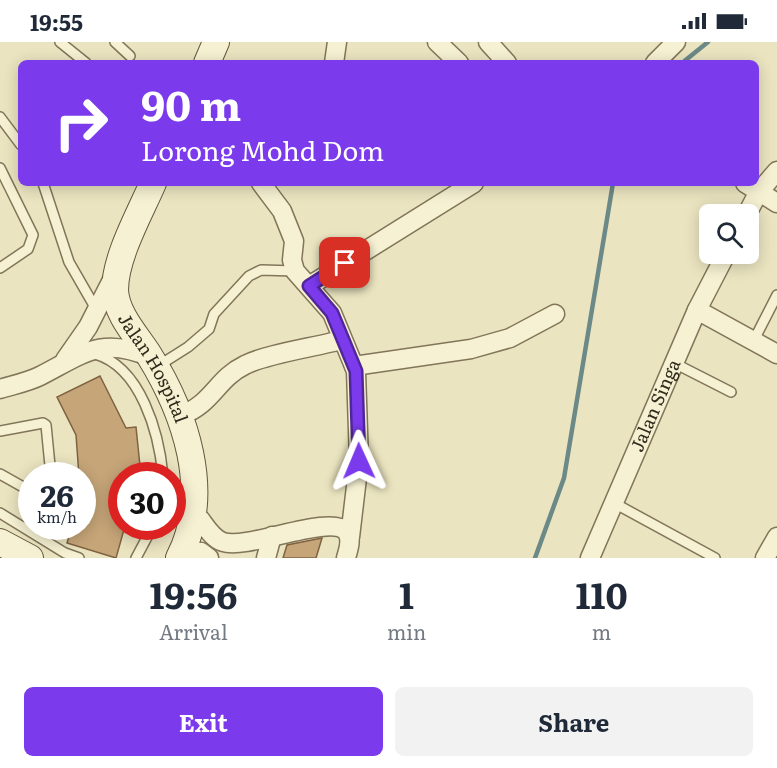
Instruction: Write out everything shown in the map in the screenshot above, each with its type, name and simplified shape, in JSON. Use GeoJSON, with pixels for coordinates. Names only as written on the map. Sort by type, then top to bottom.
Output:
{"type":"FeatureCollection","features":[{"type":"Feature","properties":{"kind":"street"},"geometry":{"type":"LineString","coordinates":[[208,60],[216,42]]}},
{"type":"Feature","properties":{"kind":"street"},"geometry":{"type":"LineString","coordinates":[[334,60],[337,42]]}},
{"type":"Feature","properties":{"kind":"street"},"geometry":{"type":"LineString","coordinates":[[437,42],[456,60]]}},
{"type":"Feature","properties":{"kind":"street"},"geometry":{"type":"LineString","coordinates":[[488,42],[504,60]]}},
{"type":"Feature","properties":{"kind":"street"},"geometry":{"type":"LineString","coordinates":[[658,60],[676,42]]}},
{"type":"Feature","properties":{"kind":"street"},"geometry":{"type":"LineString","coordinates":[[759,183],[777,171]]}},
{"type":"Feature","properties":{"kind":"street","name":"Jalan Hospital"},"geometry":{"type":"LineString","coordinates":[[152,186],[124,250],[117,279],[117,300],[126,320],[153,362],[180,416],[194,472],[195,524],[179,558]]}},
{"type":"Feature","properties":{"kind":"street"},"geometry":{"type":"LineString","coordinates":[[263,186],[282,211],[294,241],[292,260],[295,271],[332,313],[341,340],[354,366],[359,412],[359,461],[346,558]]}},
{"type":"Feature","properties":{"kind":"street"},"geometry":{"type":"LineString","coordinates":[[309,286],[469,186]]}},
{"type":"Feature","properties":{"kind":"street"},"geometry":{"type":"LineString","coordinates":[[749,204],[752,188],[777,203]]}},
{"type":"Feature","properties":{"kind":"street"},"geometry":{"type":"LineString","coordinates":[[64,361],[97,312],[124,250]]}},
{"type":"Feature","properties":{"kind":"street","name":"Jalan Singa"},"geometry":{"type":"LineString","coordinates":[[590,558],[697,310],[721,264]]}},
{"type":"Feature","properties":{"kind":"street"},"geometry":{"type":"LineString","coordinates":[[697,310],[777,354]]}},
{"type":"Feature","properties":{"kind":"street"},"geometry":{"type":"LineString","coordinates":[[354,366],[471,349],[510,338],[555,314]]}},
{"type":"Feature","properties":{"kind":"street"},"geometry":{"type":"LineString","coordinates":[[180,416],[196,410],[210,399],[223,380],[246,364],[341,340]]}},
{"type":"Feature","properties":{"kind":"street"},"geometry":{"type":"LineString","coordinates":[[0,389],[39,377],[64,361],[87,351],[115,347],[132,349],[153,362]]}},
{"type":"Feature","properties":{"kind":"street"},"geometry":{"type":"LineString","coordinates":[[195,524],[222,542],[236,543]]}},
{"type":"Feature","properties":{"kind":"street"},"geometry":{"type":"LineString","coordinates":[[164,558],[195,524]]}},
{"type":"Feature","properties":{"kind":"street"},"geometry":{"type":"LineString","coordinates":[[192,558],[198,540],[195,524]]}},
{"type":"Feature","properties":{"kind":"street"},"geometry":{"type":"LineString","coordinates":[[215,558],[223,548],[236,543],[317,528],[339,527],[350,537]]}},
{"type":"Feature","properties":{"kind":"street"},"geometry":{"type":"LineString","coordinates":[[266,558],[272,536]]}},
{"type":"Feature","properties":{"kind":"street"},"geometry":{"type":"LineString","coordinates":[[765,558],[777,537]]}},
{"type":"Feature","properties":{"kind":"street"},"geometry":{"type":"LineString","coordinates":[[0,542],[30,558]]}},
{"type":"Feature","properties":{"kind":"street"},"geometry":{"type":"LineString","coordinates":[[192,558],[201,552],[209,558]]}},
{"type":"Feature","properties":{"kind":"lane"},"geometry":{"type":"LineString","coordinates":[[60,42],[82,60]]}},
{"type":"Feature","properties":{"kind":"lane"},"geometry":{"type":"LineString","coordinates":[[115,42],[130,56]]}},
{"type":"Feature","properties":{"kind":"lane"},"geometry":{"type":"LineString","coordinates":[[0,117],[18,141]]}},
{"type":"Feature","properties":{"kind":"lane"},"geometry":{"type":"LineString","coordinates":[[0,168],[33,235],[28,249],[0,268]]}},
{"type":"Feature","properties":{"kind":"lane"},"geometry":{"type":"LineString","coordinates":[[44,186],[69,262],[97,312]]}},
{"type":"Feature","properties":{"kind":"lane"},"geometry":{"type":"LineString","coordinates":[[153,362],[188,347],[209,329],[214,314],[249,276],[261,270],[295,271]]}},
{"type":"Feature","properties":{"kind":"lane"},"geometry":{"type":"LineString","coordinates":[[753,342],[777,295]]}},
{"type":"Feature","properties":{"kind":"lane"},"geometry":{"type":"LineString","coordinates":[[87,351],[113,360],[133,384],[153,421],[162,462]]}},
{"type":"Feature","properties":{"kind":"lane"},"geometry":{"type":"LineString","coordinates":[[674,363],[731,392]]}},
{"type":"Feature","properties":{"kind":"lane"},"geometry":{"type":"LineString","coordinates":[[0,431],[43,423],[46,426],[50,462]]}},
{"type":"Feature","properties":{"kind":"lane"},"geometry":{"type":"LineString","coordinates":[[0,474],[18,484]]}},
{"type":"Feature","properties":{"kind":"lane"},"geometry":{"type":"LineString","coordinates":[[614,503],[716,558]]}},
{"type":"Feature","properties":{"kind":"lane"},"geometry":{"type":"LineString","coordinates":[[0,513],[65,554],[79,558]]}},
{"type":"Feature","properties":{"kind":"lane"},"geometry":{"type":"LineString","coordinates":[[136,558],[146,540]]}},
{"type":"Feature","properties":{"kind":"building"},"geometry":{"type":"Polygon","coordinates":[[[100,376],[126,428],[136,427],[140,462],[108,462],[108,540],[121,540],[116,558],[67,543],[68,540],[96,540],[96,462],[78,462],[76,435],[57,397],[100,376]]]}},
{"type":"Feature","properties":{"kind":"building"},"geometry":{"type":"Polygon","coordinates":[[[322,538],[316,558],[283,558],[287,545],[322,538]]]}},
{"type":"Feature","properties":{"kind":"waterway"},"geometry":{"type":"LineString","coordinates":[[686,60],[708,42]]}},
{"type":"Feature","properties":{"kind":"waterway"},"geometry":{"type":"LineString","coordinates":[[535,558],[564,478],[613,186]]}},
{"type":"Feature","properties":{"kind":"route"},"geometry":{"type":"LineString","coordinates":[[345,263],[309,286],[332,313],[338,333],[356,371],[359,461]]}}]}
